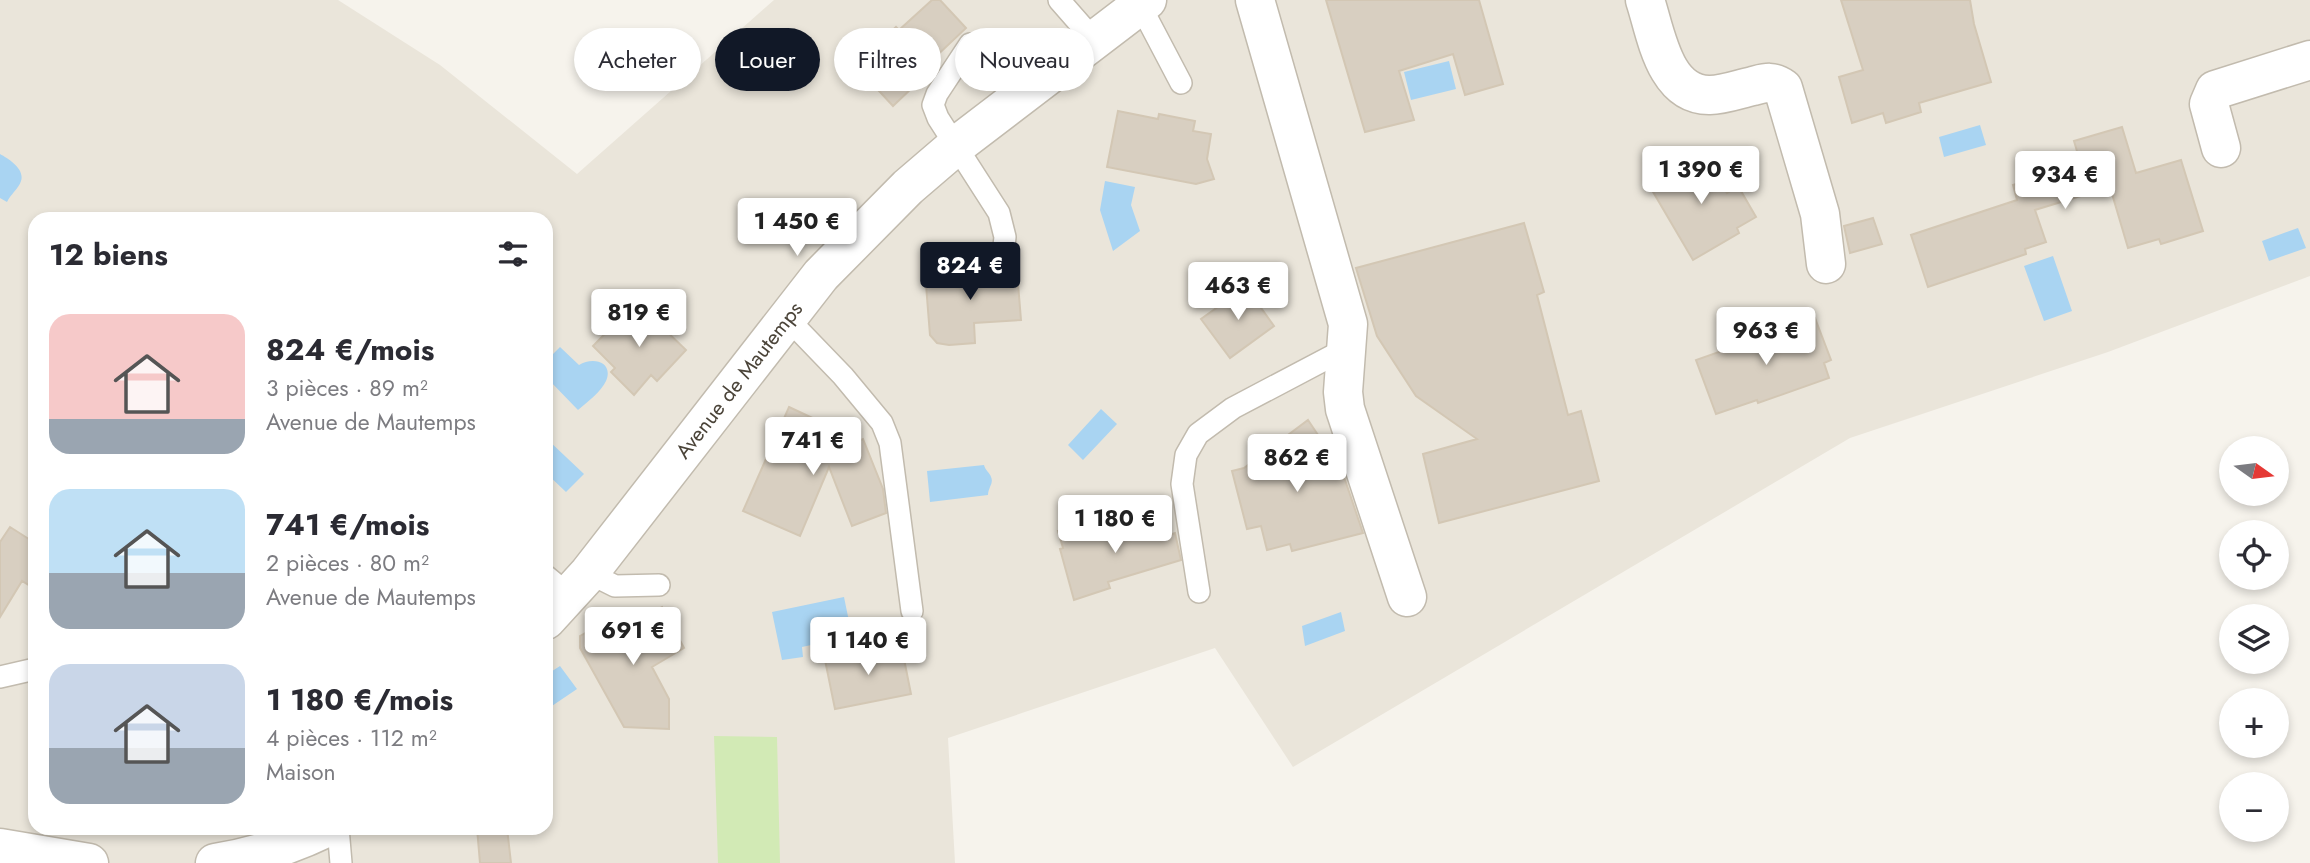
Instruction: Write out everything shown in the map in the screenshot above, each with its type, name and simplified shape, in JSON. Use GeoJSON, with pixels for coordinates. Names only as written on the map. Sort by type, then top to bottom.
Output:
{"type":"FeatureCollection","features":[{"type":"Feature","properties":{"kind":"street"},"geometry":{"type":"LineString","coordinates":[[1255,0],[1348,324],[1343,393],[1345,409],[1407,597]]}},
{"type":"Feature","properties":{"kind":"street"},"geometry":{"type":"LineString","coordinates":[[1645,0],[1668,69],[1686,89],[1698,94],[1713,95],[1770,82],[1783,88],[1820,214],[1826,264]]}},
{"type":"Feature","properties":{"kind":"street","name":"Avenue de Mautemps"},"geometry":{"type":"LineString","coordinates":[[1094,40],[1143,2]]}},
{"type":"Feature","properties":{"kind":"street"},"geometry":{"type":"LineString","coordinates":[[2221,148],[2209,104],[2215,90],[2310,60]]}},
{"type":"Feature","properties":{"kind":"street","name":"Avenue de Mautemps"},"geometry":{"type":"LineString","coordinates":[[557,600],[821,275],[908,187],[1027,91]]}},
{"type":"Feature","properties":{"kind":"street"},"geometry":{"type":"LineString","coordinates":[[215,863],[258,854],[308,835]]}},
{"type":"Feature","properties":{"kind":"street"},"geometry":{"type":"LineString","coordinates":[[0,848],[89,863]]}},
{"type":"Feature","properties":{"kind":"lane"},"geometry":{"type":"LineString","coordinates":[[1059,0],[1084,28]]}},
{"type":"Feature","properties":{"kind":"lane"},"geometry":{"type":"LineString","coordinates":[[1143,2],[1181,83]]}},
{"type":"Feature","properties":{"kind":"lane"},"geometry":{"type":"LineString","coordinates":[[955,67],[933,105],[938,118],[999,214],[1005,237],[1003,256]]}},
{"type":"Feature","properties":{"kind":"lane"},"geometry":{"type":"LineString","coordinates":[[788,318],[843,376],[882,423],[890,443],[912,611]]}},
{"type":"Feature","properties":{"kind":"lane"},"geometry":{"type":"LineString","coordinates":[[1199,592],[1182,484],[1186,455],[1198,434],[1233,408],[1347,348]]}},
{"type":"Feature","properties":{"kind":"lane"},"geometry":{"type":"LineString","coordinates":[[557,600],[615,586],[659,585]]}},
{"type":"Feature","properties":{"kind":"lane"},"geometry":{"type":"LineString","coordinates":[[0,677],[28,671]]}},
{"type":"Feature","properties":{"kind":"lane"},"geometry":{"type":"LineString","coordinates":[[339,835],[341,863]]}},
{"type":"Feature","properties":{"kind":"shaded area"},"geometry":{"type":"Polygon","coordinates":[[[0,0],[338,0],[440,65],[577,174],[671,91],[701,91],[701,64],[715,52],[715,91],[820,91],[820,28],[742,28],[774,0],[2310,0],[2310,276],[2108,352],[1850,438],[1293,767],[1215,648],[948,738],[955,863],[0,863],[0,0]]]}},
{"type":"Feature","properties":{"kind":"green space"},"geometry":{"type":"Polygon","coordinates":[[[714,736],[777,737],[780,863],[718,863],[714,736]]]}},
{"type":"Feature","properties":{"kind":"water"},"geometry":{"type":"Polygon","coordinates":[[[1449,61],[1456,89],[1411,100],[1404,72],[1449,61]]]}},
{"type":"Feature","properties":{"kind":"water"},"geometry":{"type":"Polygon","coordinates":[[[1980,125],[1986,145],[1944,157],[1939,137],[1980,125]]]}},
{"type":"Feature","properties":{"kind":"water"},"geometry":{"type":"Polygon","coordinates":[[[0,154],[15,165],[22,177],[7,202],[0,198],[0,154]]]}},
{"type":"Feature","properties":{"kind":"water"},"geometry":{"type":"Polygon","coordinates":[[[1105,181],[1135,187],[1131,205],[1140,231],[1113,251],[1100,210],[1105,181]]]}},
{"type":"Feature","properties":{"kind":"water"},"geometry":{"type":"Polygon","coordinates":[[[2298,228],[2306,248],[2269,261],[2262,241],[2298,228]]]}},
{"type":"Feature","properties":{"kind":"water"},"geometry":{"type":"Polygon","coordinates":[[[2053,256],[2072,311],[2044,321],[2024,266],[2053,256]]]}},
{"type":"Feature","properties":{"kind":"water"},"geometry":{"type":"Polygon","coordinates":[[[560,347],[579,365],[596,361],[601,362],[607,369],[604,385],[578,410],[553,384],[553,354],[560,347]]]}},
{"type":"Feature","properties":{"kind":"water"},"geometry":{"type":"Polygon","coordinates":[[[1101,409],[1117,424],[1083,460],[1068,445],[1101,409]]]}},
{"type":"Feature","properties":{"kind":"water"},"geometry":{"type":"Polygon","coordinates":[[[553,445],[584,474],[566,492],[553,480],[553,445]]]}},
{"type":"Feature","properties":{"kind":"water"},"geometry":{"type":"Polygon","coordinates":[[[984,465],[992,479],[988,495],[930,502],[927,471],[984,465]]]}},
{"type":"Feature","properties":{"kind":"water"},"geometry":{"type":"Polygon","coordinates":[[[844,597],[852,636],[802,647],[803,657],[782,660],[772,612],[844,597]]]}},
{"type":"Feature","properties":{"kind":"water"},"geometry":{"type":"Polygon","coordinates":[[[1341,612],[1345,631],[1305,646],[1302,626],[1341,612]]]}},
{"type":"Feature","properties":{"kind":"water"},"geometry":{"type":"Polygon","coordinates":[[[560,666],[577,689],[553,705],[553,670],[560,666]]]}},
{"type":"Feature","properties":{"kind":"building"},"geometry":{"type":"Polygon","coordinates":[[[932,0],[940,0],[966,28],[955,28],[955,38],[941,52],[941,28],[901,28],[932,0]]]}},
{"type":"Feature","properties":{"kind":"building"},"geometry":{"type":"Polygon","coordinates":[[[1326,0],[1479,0],[1503,84],[1465,95],[1453,54],[1399,71],[1414,120],[1365,132],[1326,0]]]}},
{"type":"Feature","properties":{"kind":"building"},"geometry":{"type":"Polygon","coordinates":[[[1841,0],[1970,0],[1991,82],[1919,103],[1921,112],[1886,123],[1883,113],[1852,123],[1839,77],[1863,70],[1841,0]]]}},
{"type":"Feature","properties":{"kind":"building"},"geometry":{"type":"Polygon","coordinates":[[[879,91],[909,91],[893,106],[879,91]]]}},
{"type":"Feature","properties":{"kind":"building"},"geometry":{"type":"Polygon","coordinates":[[[1118,111],[1158,119],[1159,114],[1195,121],[1193,131],[1211,134],[1207,159],[1214,179],[1196,184],[1107,167],[1118,111]]]}},
{"type":"Feature","properties":{"kind":"building"},"geometry":{"type":"Polygon","coordinates":[[[2122,127],[2136,173],[2181,160],[2203,231],[2161,244],[2159,239],[2128,248],[2110,187],[2035,210],[2046,242],[2025,249],[2026,254],[1928,287],[1911,235],[2017,200],[2013,185],[2081,165],[2074,141],[2122,127]]]}},
{"type":"Feature","properties":{"kind":"building"},"geometry":{"type":"Polygon","coordinates":[[[1702,152],[1727,193],[1738,186],[1756,217],[1737,228],[1739,233],[1693,260],[1649,185],[1702,152]]]}},
{"type":"Feature","properties":{"kind":"building"},"geometry":{"type":"Polygon","coordinates":[[[1873,218],[1882,244],[1850,253],[1844,226],[1873,218]]]}},
{"type":"Feature","properties":{"kind":"building"},"geometry":{"type":"Polygon","coordinates":[[[1524,223],[1544,292],[1537,295],[1568,415],[1581,411],[1599,481],[1439,523],[1423,454],[1477,439],[1416,396],[1377,336],[1356,268],[1524,223]]]}},
{"type":"Feature","properties":{"kind":"building"},"geometry":{"type":"Polygon","coordinates":[[[1000,267],[1000,273],[1017,271],[1021,320],[974,323],[975,343],[937,343],[930,335],[925,272],[1000,267]]]}},
{"type":"Feature","properties":{"kind":"building"},"geometry":{"type":"Polygon","coordinates":[[[1246,287],[1274,326],[1230,358],[1201,319],[1246,287]]]}},
{"type":"Feature","properties":{"kind":"building"},"geometry":{"type":"Polygon","coordinates":[[[636,302],[686,350],[657,381],[651,375],[634,395],[611,372],[615,368],[593,346],[636,302]]]}},
{"type":"Feature","properties":{"kind":"building"},"geometry":{"type":"Polygon","coordinates":[[[1815,318],[1831,360],[1824,363],[1829,378],[1758,403],[1757,400],[1716,414],[1696,360],[1815,318]]]}},
{"type":"Feature","properties":{"kind":"building"},"geometry":{"type":"Polygon","coordinates":[[[789,407],[819,421],[834,451],[863,439],[883,489],[886,513],[852,526],[829,467],[800,536],[743,511],[789,407]]]}},
{"type":"Feature","properties":{"kind":"building"},"geometry":{"type":"Polygon","coordinates":[[[1308,420],[1342,471],[1363,533],[1292,551],[1290,544],[1267,550],[1261,526],[1247,529],[1232,471],[1244,468],[1308,420]]]}},
{"type":"Feature","properties":{"kind":"building"},"geometry":{"type":"Polygon","coordinates":[[[1163,517],[1169,535],[1175,533],[1181,560],[1108,582],[1110,588],[1074,600],[1060,549],[1063,548],[1058,531],[1084,523],[1090,539],[1163,517]]]}},
{"type":"Feature","properties":{"kind":"building"},"geometry":{"type":"Polygon","coordinates":[[[10,527],[28,539],[28,585],[22,581],[0,617],[0,542],[10,527]]]}},
{"type":"Feature","properties":{"kind":"building"},"geometry":{"type":"Polygon","coordinates":[[[662,607],[684,648],[652,667],[669,699],[669,729],[624,727],[580,648],[580,636],[616,616],[623,629],[662,607]]]}},
{"type":"Feature","properties":{"kind":"building"},"geometry":{"type":"Polygon","coordinates":[[[901,644],[911,694],[835,709],[825,660],[901,644]]]}},
{"type":"Feature","properties":{"kind":"building"},"geometry":{"type":"Polygon","coordinates":[[[478,835],[508,835],[511,863],[480,863],[478,835]]]}}]}
